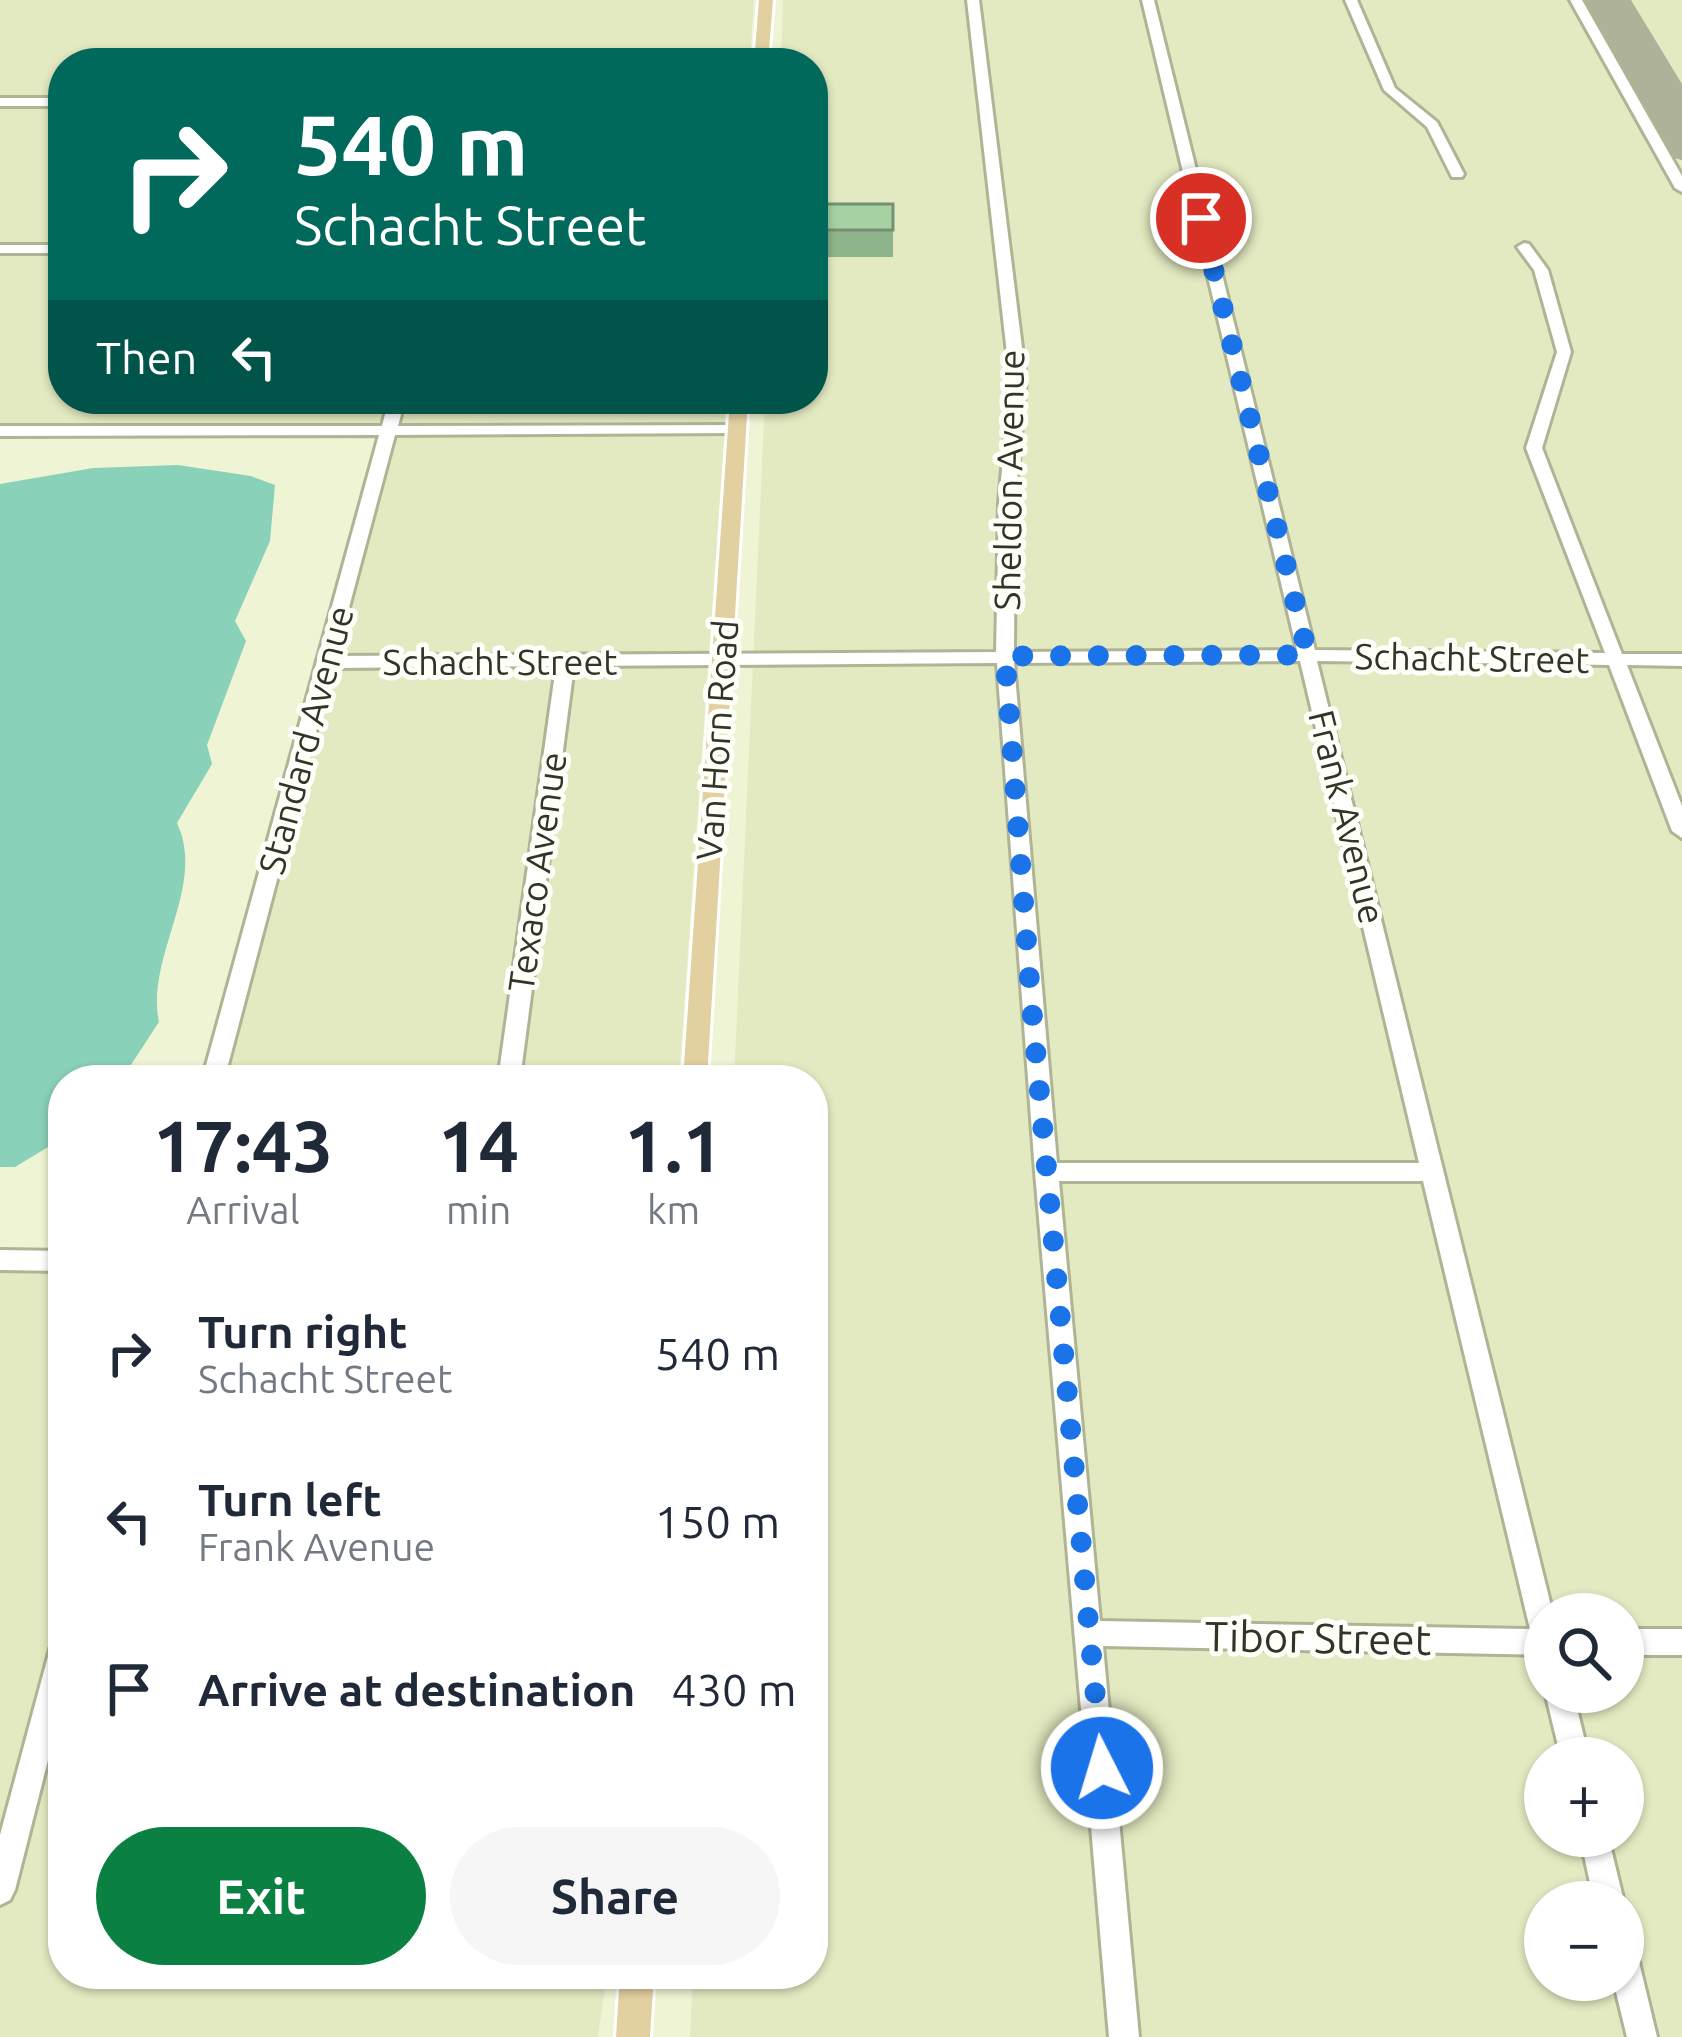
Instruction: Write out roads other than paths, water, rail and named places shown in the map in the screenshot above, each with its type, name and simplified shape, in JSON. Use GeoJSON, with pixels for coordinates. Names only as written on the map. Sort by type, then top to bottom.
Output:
{"type":"FeatureCollection","features":[{"type":"Feature","properties":{"kind":"main road"},"geometry":{"type":"LineString","coordinates":[[761,48],[766,0]]}},
{"type":"Feature","properties":{"kind":"main road","name":"Van Horn Road"},"geometry":{"type":"LineString","coordinates":[[696,1065],[738,414]]}},
{"type":"Feature","properties":{"kind":"main road"},"geometry":{"type":"LineString","coordinates":[[633,2037],[636,1989]]}},
{"type":"Feature","properties":{"kind":"street","name":"Sheldon Avenue"},"geometry":{"type":"LineString","coordinates":[[973,0],[1018,380],[1007,503],[1005,656],[1124,2037]]}},
{"type":"Feature","properties":{"kind":"street","name":"Frank Avenue"},"geometry":{"type":"LineString","coordinates":[[1148,0],[1534,1593]]}},
{"type":"Feature","properties":{"kind":"street"},"geometry":{"type":"LineString","coordinates":[[1351,0],[1390,90],[1432,125],[1457,174]]}},
{"type":"Feature","properties":{"kind":"street"},"geometry":{"type":"LineString","coordinates":[[1576,0],[1682,188]]}},
{"type":"Feature","properties":{"kind":"street"},"geometry":{"type":"LineString","coordinates":[[0,102],[48,102]]}},
{"type":"Feature","properties":{"kind":"street"},"geometry":{"type":"LineString","coordinates":[[1524,247],[1541,270],[1564,352],[1534,448],[1682,831]]}},
{"type":"Feature","properties":{"kind":"street"},"geometry":{"type":"LineString","coordinates":[[0,249],[48,249]]}},
{"type":"Feature","properties":{"kind":"street","name":"Standard Avenue"},"geometry":{"type":"LineString","coordinates":[[217,1065],[393,414]]}},
{"type":"Feature","properties":{"kind":"street"},"geometry":{"type":"LineString","coordinates":[[0,431],[737,430]]}},
{"type":"Feature","properties":{"kind":"street","name":"Schacht Street"},"geometry":{"type":"LineString","coordinates":[[326,662],[1308,655],[1682,660]]}},
{"type":"Feature","properties":{"kind":"street","name":"Texaco Avenue"},"geometry":{"type":"LineString","coordinates":[[510,1065],[566,663]]}},
{"type":"Feature","properties":{"kind":"street"},"geometry":{"type":"LineString","coordinates":[[1046,1172],[1433,1172]]}},
{"type":"Feature","properties":{"kind":"street"},"geometry":{"type":"LineString","coordinates":[[0,1260],[48,1261]]}},
{"type":"Feature","properties":{"kind":"street","name":"Tibor Street"},"geometry":{"type":"LineString","coordinates":[[1091,1633],[1524,1639]]}},
{"type":"Feature","properties":{"kind":"street"},"geometry":{"type":"LineString","coordinates":[[1644,1642],[1682,1642]]}},
{"type":"Feature","properties":{"kind":"street"},"geometry":{"type":"LineString","coordinates":[[0,1890],[48,1706]]}},
{"type":"Feature","properties":{"kind":"street"},"geometry":{"type":"LineString","coordinates":[[1633,2001],[1642,2037]]}},
{"type":"Feature","properties":{"kind":"water"},"geometry":{"type":"Polygon","coordinates":[[[178,465],[251,476],[275,485],[270,541],[235,621],[246,641],[207,745],[212,764],[177,823],[185,872],[160,972],[159,1022],[131,1065],[48,1065],[48,1147],[15,1167],[0,1167],[0,484],[93,468],[178,465]]]}}]}
